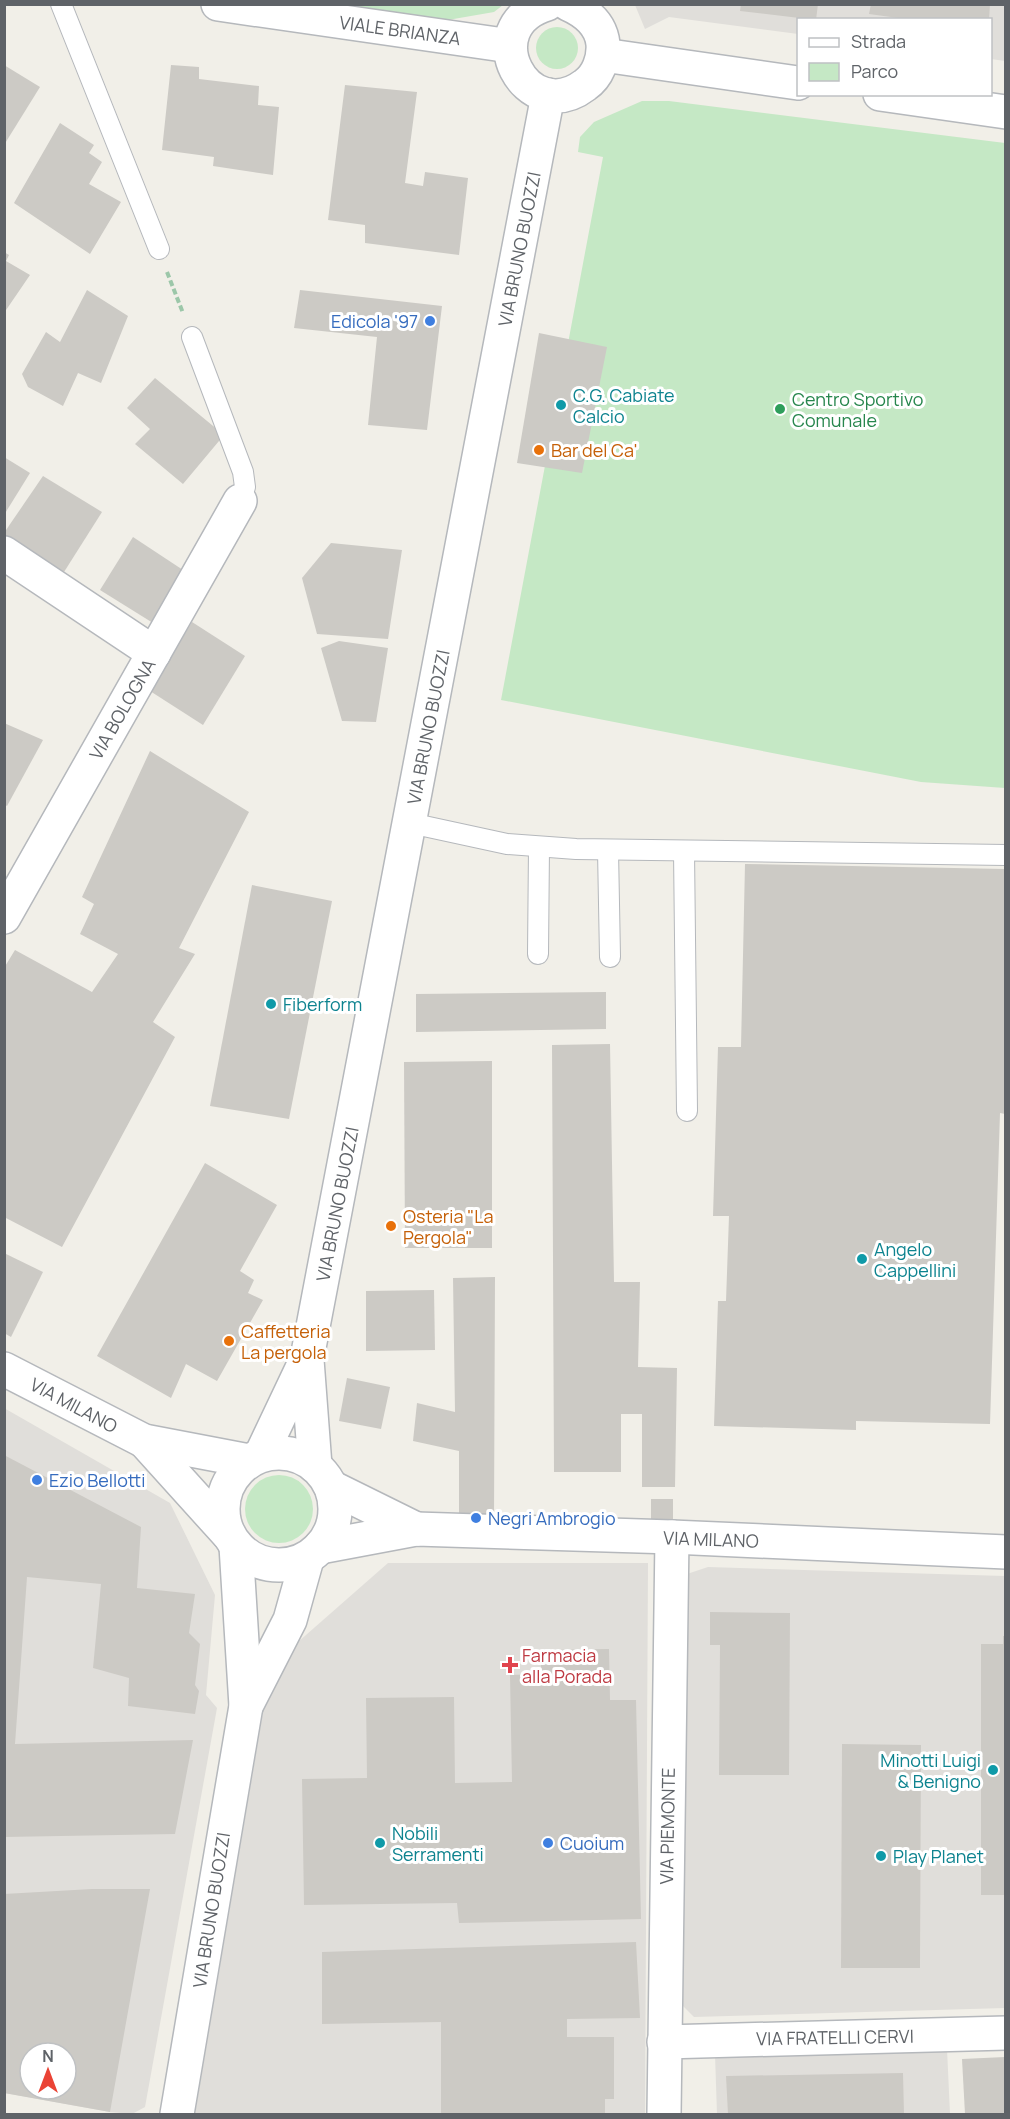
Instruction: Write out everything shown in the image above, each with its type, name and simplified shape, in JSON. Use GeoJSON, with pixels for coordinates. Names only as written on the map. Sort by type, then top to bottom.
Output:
{"type":"FeatureCollection","features":[{"type":"Feature","properties":{"kind":"street","name":"VIALE BRIANZA"},"geometry":{"type":"LineString","coordinates":[[218,4],[510,46]]}},
{"type":"Feature","properties":{"kind":"street"},"geometry":{"type":"LineString","coordinates":[[546,4],[523,17],[514,30],[510,46],[511,59],[524,83],[548,95],[564,95],[578,91],[590,82],[603,55],[603,42],[591,18],[568,4]]}},
{"type":"Feature","properties":{"kind":"street"},"geometry":{"type":"LineString","coordinates":[[603,55],[797,83]]}},
{"type":"Feature","properties":{"kind":"street","name":"VIA BRUNO BUOZZI"},"geometry":{"type":"LineString","coordinates":[[255,1458],[307,1358],[548,95]]}},
{"type":"Feature","properties":{"kind":"street"},"geometry":{"type":"LineString","coordinates":[[894,96],[1005,112]]}},
{"type":"Feature","properties":{"kind":"street","name":"VIA BOLOGNA"},"geometry":{"type":"LineString","coordinates":[[4,917],[240,501]]}},
{"type":"Feature","properties":{"kind":"street"},"geometry":{"type":"LineString","coordinates":[[4,553],[154,653]]}},
{"type":"Feature","properties":{"kind":"street","name":"VIA BRUNO BUOZZI"},"geometry":{"type":"LineString","coordinates":[[307,1358],[323,1477]]}},
{"type":"Feature","properties":{"kind":"street","name":"VIA MILANO"},"geometry":{"type":"LineString","coordinates":[[4,1369],[144,1442],[255,1458]]}},
{"type":"Feature","properties":{"kind":"street","name":"VIA MILANO"},"geometry":{"type":"LineString","coordinates":[[144,1442],[232,1540]]}},
{"type":"Feature","properties":{"kind":"street"},"geometry":{"type":"LineString","coordinates":[[280,1453],[299,1456],[323,1477],[335,1503],[334,1519],[329,1534],[314,1553],[290,1564],[270,1565],[251,1559],[232,1540],[222,1518],[222,1502],[227,1486],[236,1472],[255,1458],[280,1453]]}},
{"type":"Feature","properties":{"kind":"street","name":"VIA MILANO"},"geometry":{"type":"LineString","coordinates":[[323,1477],[416,1529]]}},
{"type":"Feature","properties":{"kind":"street","name":"VIA MILANO"},"geometry":{"type":"LineString","coordinates":[[314,1553],[416,1529],[672,1537],[1005,1552]]}},
{"type":"Feature","properties":{"kind":"street","name":"VIA PIEMONTE"},"geometry":{"type":"LineString","coordinates":[[664,2115],[672,1537]]}},
{"type":"Feature","properties":{"kind":"street","name":"VIA BRUNO BUOZZI"},"geometry":{"type":"LineString","coordinates":[[177,2115],[246,1706],[232,1540]]}},
{"type":"Feature","properties":{"kind":"street","name":"VIA BRUNO BUOZZI"},"geometry":{"type":"LineString","coordinates":[[246,1706],[290,1620],[314,1553]]}},
{"type":"Feature","properties":{"kind":"street","name":"VIA FRATELLI CERVI"},"geometry":{"type":"LineString","coordinates":[[664,2042],[1005,2033]]}},
{"type":"Feature","properties":{"kind":"lane"},"geometry":{"type":"LineString","coordinates":[[61,4],[159,249]]}},
{"type":"Feature","properties":{"kind":"lane"},"geometry":{"type":"LineString","coordinates":[[192,337],[243,472],[244,487],[240,501]]}},
{"type":"Feature","properties":{"kind":"lane"},"geometry":{"type":"LineString","coordinates":[[410,823],[507,844],[539,847],[608,850],[1005,855]]}},
{"type":"Feature","properties":{"kind":"lane"},"geometry":{"type":"LineString","coordinates":[[538,954],[539,847]]}},
{"type":"Feature","properties":{"kind":"lane"},"geometry":{"type":"LineString","coordinates":[[608,850],[610,957]]}},
{"type":"Feature","properties":{"kind":"lane"},"geometry":{"type":"LineString","coordinates":[[684,851],[687,1111]]}},
{"type":"Feature","properties":{"kind":"path"},"geometry":{"type":"LineString","coordinates":[[159,249],[192,337]]}},
{"type":"Feature","properties":{"kind":"shaded area"},"geometry":{"type":"Polygon","coordinates":[[[635,5],[1005,5],[1005,61],[992,59],[992,18],[797,18],[797,34],[669,17],[645,29],[635,5]]]}},
{"type":"Feature","properties":{"kind":"shaded area"},"geometry":{"type":"Polygon","coordinates":[[[4,1408],[170,1503],[215,1595],[206,1695],[217,1708],[145,2107],[132,2114],[49,2101],[78,2101],[78,2041],[18,2041],[18,2095],[5,2093],[4,1408]]]}},
{"type":"Feature","properties":{"kind":"shaded area"},"geometry":{"type":"Polygon","coordinates":[[[388,1563],[648,1563],[645,2114],[195,2114],[264,1706],[298,1642],[388,1563]]]}},
{"type":"Feature","properties":{"kind":"shaded area"},"geometry":{"type":"Polygon","coordinates":[[[708,1567],[1005,1576],[1005,2008],[694,2017],[680,2003],[687,1574],[708,1567]]]}},
{"type":"Feature","properties":{"kind":"shaded area"},"geometry":{"type":"Polygon","coordinates":[[[947,2049],[950,2114],[717,2114],[715,2054],[947,2049]]]}},
{"type":"Feature","properties":{"kind":"green space"},"geometry":{"type":"Polygon","coordinates":[[[321,5],[503,5],[494,12],[442,21],[321,5]]]}},
{"type":"Feature","properties":{"kind":"green space"},"geometry":{"type":"Polygon","coordinates":[[[557,27],[572,33],[578,48],[572,63],[557,69],[542,63],[536,48],[542,33],[557,27]]]}},
{"type":"Feature","properties":{"kind":"green space","name":"Centro Sportivo Comunale"},"geometry":{"type":"Polygon","coordinates":[[[642,101],[669,101],[1005,143],[1005,788],[921,782],[501,700],[603,157],[578,152],[580,137],[594,122],[642,101]]]}},
{"type":"Feature","properties":{"kind":"green space"},"geometry":{"type":"Polygon","coordinates":[[[279,1475],[292,1478],[303,1485],[310,1496],[313,1509],[310,1522],[303,1533],[292,1540],[279,1543],[266,1540],[255,1533],[248,1522],[245,1509],[248,1496],[255,1485],[266,1478],[279,1475]]]}},
{"type":"Feature","properties":{"kind":"building"},"geometry":{"type":"Polygon","coordinates":[[[741,4],[818,4],[816,18],[740,11],[741,4]]]}},
{"type":"Feature","properties":{"kind":"building"},"geometry":{"type":"Polygon","coordinates":[[[871,4],[990,4],[989,18],[898,18],[869,14],[871,4]]]}},
{"type":"Feature","properties":{"kind":"building"},"geometry":{"type":"Polygon","coordinates":[[[4,65],[40,87],[4,145],[4,65]]]}},
{"type":"Feature","properties":{"kind":"building"},"geometry":{"type":"Polygon","coordinates":[[[171,65],[199,67],[199,79],[259,86],[258,105],[279,107],[273,175],[213,166],[214,157],[162,150],[171,65]]]}},
{"type":"Feature","properties":{"kind":"building"},"geometry":{"type":"Polygon","coordinates":[[[345,85],[417,92],[405,183],[423,186],[425,172],[468,178],[459,255],[365,243],[365,225],[328,220],[345,85]]]}},
{"type":"Feature","properties":{"kind":"building"},"geometry":{"type":"Polygon","coordinates":[[[60,123],[94,145],[89,153],[102,162],[89,184],[121,202],[90,254],[14,203],[60,123]]]}},
{"type":"Feature","properties":{"kind":"building"},"geometry":{"type":"Polygon","coordinates":[[[4,252],[9,255],[6,261],[30,275],[4,313],[4,252]]]}},
{"type":"Feature","properties":{"kind":"building"},"geometry":{"type":"Polygon","coordinates":[[[87,290],[128,316],[101,383],[78,373],[63,406],[28,387],[22,374],[46,332],[60,342],[87,290]]]}},
{"type":"Feature","properties":{"kind":"building"},"geometry":{"type":"Polygon","coordinates":[[[300,290],[442,306],[427,430],[368,425],[377,337],[294,328],[300,290]]]}},
{"type":"Feature","properties":{"kind":"building","name":"C.G. Cabiate Calcio"},"geometry":{"type":"Polygon","coordinates":[[[539,333],[607,347],[582,473],[517,463],[539,333]]]}},
{"type":"Feature","properties":{"kind":"building"},"geometry":{"type":"Polygon","coordinates":[[[155,378],[224,435],[183,484],[135,444],[150,429],[127,408],[155,378]]]}},
{"type":"Feature","properties":{"kind":"building"},"geometry":{"type":"Polygon","coordinates":[[[4,457],[30,473],[4,515],[4,457]]]}},
{"type":"Feature","properties":{"kind":"building"},"geometry":{"type":"Polygon","coordinates":[[[43,476],[102,512],[64,572],[4,536],[43,476]]]}},
{"type":"Feature","properties":{"kind":"building"},"geometry":{"type":"Polygon","coordinates":[[[133,537],[183,570],[153,623],[100,590],[133,537]]]}},
{"type":"Feature","properties":{"kind":"building"},"geometry":{"type":"Polygon","coordinates":[[[331,543],[402,550],[388,639],[317,634],[302,578],[331,543]]]}},
{"type":"Feature","properties":{"kind":"building"},"geometry":{"type":"Polygon","coordinates":[[[192,622],[245,656],[203,725],[150,691],[192,622]]]}},
{"type":"Feature","properties":{"kind":"building"},"geometry":{"type":"Polygon","coordinates":[[[339,641],[388,648],[376,722],[342,721],[321,648],[339,641]]]}},
{"type":"Feature","properties":{"kind":"building"},"geometry":{"type":"Polygon","coordinates":[[[4,723],[43,740],[7,806],[4,804],[4,723]]]}},
{"type":"Feature","properties":{"kind":"building"},"geometry":{"type":"Polygon","coordinates":[[[150,751],[249,812],[179,948],[195,954],[153,1022],[175,1037],[62,1247],[4,1217],[4,968],[15,950],[92,992],[118,954],[80,934],[94,904],[82,897],[150,751]]]}},
{"type":"Feature","properties":{"kind":"building","name":"Angelo Cappellini"},"geometry":{"type":"Polygon","coordinates":[[[745,864],[1005,869],[1005,1114],[1000,1113],[990,1424],[856,1421],[856,1430],[714,1426],[718,1301],[726,1301],[729,1216],[713,1216],[718,1047],[741,1047],[745,864]]]}},
{"type":"Feature","properties":{"kind":"building","name":"Fiberform"},"geometry":{"type":"Polygon","coordinates":[[[252,885],[332,901],[289,1119],[210,1106],[252,885]]]}},
{"type":"Feature","properties":{"kind":"building"},"geometry":{"type":"Polygon","coordinates":[[[606,992],[606,1029],[416,1032],[416,994],[606,992]]]}},
{"type":"Feature","properties":{"kind":"building"},"geometry":{"type":"Polygon","coordinates":[[[610,1044],[614,1282],[640,1282],[638,1367],[677,1368],[675,1487],[642,1487],[642,1414],[621,1414],[621,1472],[554,1472],[552,1045],[610,1044]]]}},
{"type":"Feature","properties":{"kind":"building"},"geometry":{"type":"Polygon","coordinates":[[[492,1061],[492,1248],[405,1248],[404,1062],[492,1061]]]}},
{"type":"Feature","properties":{"kind":"building"},"geometry":{"type":"Polygon","coordinates":[[[205,1163],[277,1205],[240,1271],[254,1280],[248,1293],[263,1300],[217,1381],[186,1364],[171,1398],[97,1356],[205,1163]]]}},
{"type":"Feature","properties":{"kind":"building"},"geometry":{"type":"Polygon","coordinates":[[[4,1253],[43,1272],[11,1337],[4,1333],[4,1253]]]}},
{"type":"Feature","properties":{"kind":"building"},"geometry":{"type":"Polygon","coordinates":[[[495,1277],[494,1519],[459,1518],[459,1451],[413,1441],[417,1403],[455,1412],[453,1278],[495,1277]]]}},
{"type":"Feature","properties":{"kind":"building"},"geometry":{"type":"Polygon","coordinates":[[[434,1290],[435,1350],[366,1351],[366,1291],[434,1290]]]}},
{"type":"Feature","properties":{"kind":"building"},"geometry":{"type":"Polygon","coordinates":[[[347,1378],[390,1387],[381,1429],[339,1421],[347,1378]]]}},
{"type":"Feature","properties":{"kind":"building"},"geometry":{"type":"Polygon","coordinates":[[[4,1455],[141,1527],[137,1588],[195,1594],[189,1633],[200,1644],[195,1685],[199,1691],[195,1714],[128,1706],[129,1678],[93,1668],[101,1584],[27,1577],[15,1744],[193,1740],[175,1834],[4,1837],[4,1455]]]}},
{"type":"Feature","properties":{"kind":"building"},"geometry":{"type":"Polygon","coordinates":[[[651,1499],[673,1499],[673,1521],[651,1521],[651,1499]]]}},
{"type":"Feature","properties":{"kind":"building"},"geometry":{"type":"Polygon","coordinates":[[[710,1612],[790,1613],[789,1775],[719,1775],[720,1645],[710,1645],[710,1612]]]}},
{"type":"Feature","properties":{"kind":"building","name":"Minotti Luigi & Benigno"},"geometry":{"type":"Polygon","coordinates":[[[1003,1636],[1005,1636],[1005,1895],[981,1895],[981,1644],[1003,1644],[1003,1636]]]}},
{"type":"Feature","properties":{"kind":"building","name":"Cuoium"},"geometry":{"type":"Polygon","coordinates":[[[609,1649],[610,1700],[636,1700],[641,1919],[459,1923],[457,1903],[304,1905],[302,1779],[367,1778],[366,1698],[454,1697],[455,1783],[512,1782],[510,1675],[541,1674],[541,1650],[609,1649]]]}},
{"type":"Feature","properties":{"kind":"building","name":"Play Planet"},"geometry":{"type":"Polygon","coordinates":[[[842,1744],[921,1745],[920,1968],[841,1968],[842,1744]]]}},
{"type":"Feature","properties":{"kind":"building"},"geometry":{"type":"Polygon","coordinates":[[[92,1889],[150,1889],[110,2112],[49,2101],[78,2101],[78,2041],[18,2041],[18,2096],[4,2093],[4,1894],[92,1889]]]}},
{"type":"Feature","properties":{"kind":"building"},"geometry":{"type":"Polygon","coordinates":[[[636,1942],[640,2018],[567,2019],[567,2037],[614,2037],[614,2099],[605,2099],[605,2114],[441,2114],[441,2022],[322,2024],[322,1952],[636,1942]]]}},
{"type":"Feature","properties":{"kind":"building"},"geometry":{"type":"Polygon","coordinates":[[[1005,2057],[1005,2114],[965,2114],[962,2059],[1005,2057]]]}},
{"type":"Feature","properties":{"kind":"building"},"geometry":{"type":"Polygon","coordinates":[[[903,2073],[904,2114],[728,2114],[726,2076],[903,2073]]]}},
{"type":"Feature","properties":{"kind":"place","name":"Edicola '97"},"geometry":{"type":"Point","coordinates":[430,321]}},
{"type":"Feature","properties":{"kind":"place","name":"C.G. Cabiate Calcio"},"geometry":{"type":"Point","coordinates":[561,405]}},
{"type":"Feature","properties":{"kind":"place","name":"Centro Sportivo Comunale"},"geometry":{"type":"Point","coordinates":[780,409]}},
{"type":"Feature","properties":{"kind":"place","name":"Bar del Ca'"},"geometry":{"type":"Point","coordinates":[539,450]}},
{"type":"Feature","properties":{"kind":"place","name":"Fiberform"},"geometry":{"type":"Point","coordinates":[271,1004]}},
{"type":"Feature","properties":{"kind":"place","name":"Osteria \"La Pergola\""},"geometry":{"type":"Point","coordinates":[391,1226]}},
{"type":"Feature","properties":{"kind":"place","name":"Angelo Cappellini"},"geometry":{"type":"Point","coordinates":[862,1259]}},
{"type":"Feature","properties":{"kind":"place","name":"Caffetteria La pergola"},"geometry":{"type":"Point","coordinates":[229,1341]}},
{"type":"Feature","properties":{"kind":"place","name":"Ezio Bellotti"},"geometry":{"type":"Point","coordinates":[37,1480]}},
{"type":"Feature","properties":{"kind":"place","name":"Negri Ambrogio"},"geometry":{"type":"Point","coordinates":[476,1518]}},
{"type":"Feature","properties":{"kind":"place","name":"Farmacia alla Porada"},"geometry":{"type":"Point","coordinates":[510,1665]}},
{"type":"Feature","properties":{"kind":"place","name":"Minotti Luigi & Benigno"},"geometry":{"type":"Point","coordinates":[993,1770]}},
{"type":"Feature","properties":{"kind":"place","name":"Nobili Serramenti"},"geometry":{"type":"Point","coordinates":[380,1843]}},
{"type":"Feature","properties":{"kind":"place","name":"Cuoium"},"geometry":{"type":"Point","coordinates":[548,1843]}},
{"type":"Feature","properties":{"kind":"place","name":"Play Planet"},"geometry":{"type":"Point","coordinates":[881,1856]}}]}
